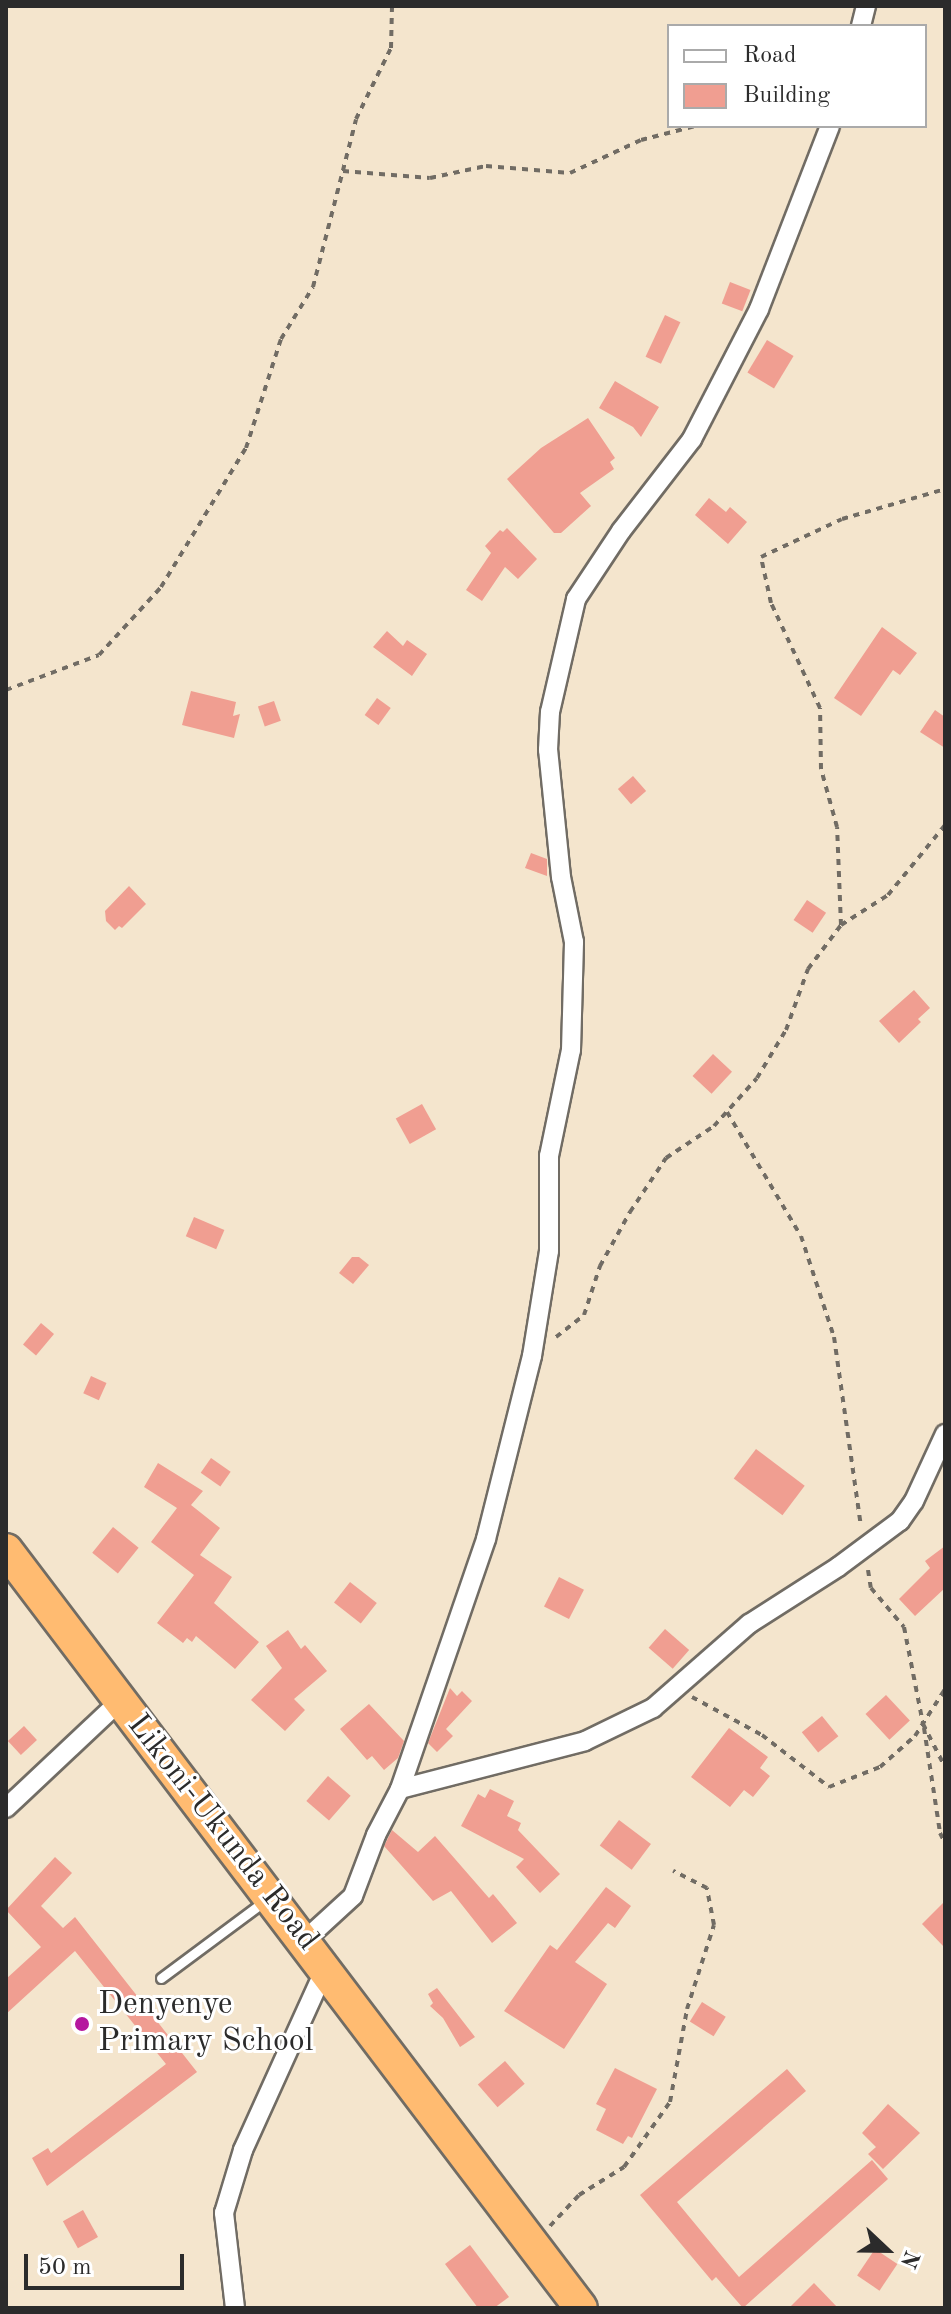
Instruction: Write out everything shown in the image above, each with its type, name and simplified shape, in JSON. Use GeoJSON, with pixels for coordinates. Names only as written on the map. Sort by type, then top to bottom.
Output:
{"type":"FeatureCollection","features":[{"type":"Feature","properties":{"kind":"highway","name":"Likoni-Ukunda Road"},"geometry":{"type":"LineString","coordinates":[[6,1550],[326,1967],[581,2308]]}},
{"type":"Feature","properties":{"kind":"street"},"geometry":{"type":"LineString","coordinates":[[305,1940],[353,1896],[376,1835],[400,1789],[486,1539],[519,1395],[532,1356],[549,1251],[549,1156],[571,1050],[574,942],[561,877],[548,750],[550,712],[576,599],[621,531],[692,439],[759,309],[829,128]]}},
{"type":"Feature","properties":{"kind":"street"},"geometry":{"type":"LineString","coordinates":[[400,1789],[585,1741],[653,1708],[749,1624],[900,1521],[914,1501],[945,1434]]}},
{"type":"Feature","properties":{"kind":"street"},"geometry":{"type":"LineString","coordinates":[[6,1808],[120,1701]]}},
{"type":"Feature","properties":{"kind":"street"},"geometry":{"type":"LineString","coordinates":[[235,2308],[224,2213],[243,2150],[326,1967]]}},
{"type":"Feature","properties":{"kind":"lane"},"geometry":{"type":"LineString","coordinates":[[161,1978],[272,1896]]}},
{"type":"Feature","properties":{"kind":"path"},"geometry":{"type":"LineString","coordinates":[[6,690],[99,655],[161,587],[246,448],[281,339],[313,287],[356,119],[391,48],[392,6]]}},
{"type":"Feature","properties":{"kind":"path"},"geometry":{"type":"LineString","coordinates":[[343,171],[430,178],[486,166],[570,173],[641,140],[687,128]]}},
{"type":"Feature","properties":{"kind":"path"},"geometry":{"type":"LineString","coordinates":[[841,925],[837,827],[821,769],[820,708],[771,603],[761,557],[842,519],[945,489]]}},
{"type":"Feature","properties":{"kind":"path"},"geometry":{"type":"LineString","coordinates":[[532,1356],[584,1315],[600,1266],[630,1212],[666,1158],[714,1126],[757,1078],[786,1030],[808,969],[841,925],[888,895],[945,825]]}},
{"type":"Feature","properties":{"kind":"path"},"geometry":{"type":"LineString","coordinates":[[727,1112],[801,1236],[834,1337],[871,1588],[904,1627],[940,1833],[945,1843]]}},
{"type":"Feature","properties":{"kind":"path"},"geometry":{"type":"LineString","coordinates":[[676,1688],[762,1735],[829,1787],[880,1767],[915,1736],[945,1689]]}},
{"type":"Feature","properties":{"kind":"path"},"geometry":{"type":"LineString","coordinates":[[923,1724],[945,1767]]}},
{"type":"Feature","properties":{"kind":"path"},"geometry":{"type":"LineString","coordinates":[[533,2245],[579,2195],[624,2167],[670,2102],[687,2009],[714,1925],[707,1888],[673,1871]]}},
{"type":"Feature","properties":{"kind":"building"},"geometry":{"type":"Polygon","coordinates":[[[730,282],[751,290],[742,311],[722,303],[730,282]]]}},
{"type":"Feature","properties":{"kind":"building"},"geometry":{"type":"Polygon","coordinates":[[[665,315],[680,322],[661,364],[646,357],[665,315]]]}},
{"type":"Feature","properties":{"kind":"building"},"geometry":{"type":"Polygon","coordinates":[[[767,340],[794,356],[774,389],[747,373],[767,340]]]}},
{"type":"Feature","properties":{"kind":"building"},"geometry":{"type":"Polygon","coordinates":[[[615,381],[659,407],[641,437],[633,427],[599,408],[615,381]]]}},
{"type":"Feature","properties":{"kind":"building"},"geometry":{"type":"Polygon","coordinates":[[[588,418],[615,458],[610,462],[614,469],[580,493],[591,506],[561,533],[554,533],[507,479],[541,448],[588,418]]]}},
{"type":"Feature","properties":{"kind":"building"},"geometry":{"type":"Polygon","coordinates":[[[709,498],[726,512],[730,507],[747,522],[728,544],[695,515],[709,498]]]}},
{"type":"Feature","properties":{"kind":"building"},"geometry":{"type":"Polygon","coordinates":[[[507,528],[537,559],[518,579],[505,567],[482,601],[466,590],[491,553],[485,546],[500,530],[503,532],[507,528]]]}},
{"type":"Feature","properties":{"kind":"building"},"geometry":{"type":"Polygon","coordinates":[[[882,627],[917,653],[900,675],[893,670],[861,716],[834,698],[882,627]]]}},
{"type":"Feature","properties":{"kind":"building"},"geometry":{"type":"Polygon","coordinates":[[[387,631],[403,646],[407,640],[427,654],[412,676],[373,647],[387,631]]]}},
{"type":"Feature","properties":{"kind":"building"},"geometry":{"type":"Polygon","coordinates":[[[191,691],[236,702],[233,716],[240,714],[234,738],[182,725],[191,691]]]}},
{"type":"Feature","properties":{"kind":"building"},"geometry":{"type":"Polygon","coordinates":[[[377,698],[391,708],[378,725],[365,715],[377,698]]]}},
{"type":"Feature","properties":{"kind":"building"},"geometry":{"type":"Polygon","coordinates":[[[274,701],[281,721],[265,726],[258,707],[274,701]]]}},
{"type":"Feature","properties":{"kind":"building"},"geometry":{"type":"Polygon","coordinates":[[[935,710],[945,717],[945,748],[920,732],[935,710]]]}},
{"type":"Feature","properties":{"kind":"building"},"geometry":{"type":"Polygon","coordinates":[[[633,776],[646,791],[631,804],[618,789],[633,776]]]}},
{"type":"Feature","properties":{"kind":"building"},"geometry":{"type":"Polygon","coordinates":[[[531,853],[547,859],[547,876],[525,868],[531,853]]]}},
{"type":"Feature","properties":{"kind":"building"},"geometry":{"type":"Polygon","coordinates":[[[129,886],[146,904],[122,928],[119,926],[115,930],[106,921],[105,911],[129,886]]]}},
{"type":"Feature","properties":{"kind":"building"},"geometry":{"type":"Polygon","coordinates":[[[807,900],[826,913],[813,933],[794,920],[807,900]]]}},
{"type":"Feature","properties":{"kind":"building"},"geometry":{"type":"Polygon","coordinates":[[[914,990],[930,1008],[918,1019],[921,1022],[899,1043],[879,1021],[914,990]]]}},
{"type":"Feature","properties":{"kind":"building"},"geometry":{"type":"Polygon","coordinates":[[[713,1054],[732,1072],[712,1094],[693,1076],[713,1054]]]}},
{"type":"Feature","properties":{"kind":"building"},"geometry":{"type":"Polygon","coordinates":[[[422,1104],[436,1129],[410,1144],[396,1119],[422,1104]]]}},
{"type":"Feature","properties":{"kind":"building"},"geometry":{"type":"Polygon","coordinates":[[[194,1217],[224,1230],[216,1249],[186,1236],[194,1217]]]}},
{"type":"Feature","properties":{"kind":"building"},"geometry":{"type":"Polygon","coordinates":[[[352,1257],[359,1257],[369,1265],[353,1284],[339,1273],[352,1257]]]}},
{"type":"Feature","properties":{"kind":"building"},"geometry":{"type":"Polygon","coordinates":[[[41,1323],[54,1334],[36,1355],[23,1344],[41,1323]]]}},
{"type":"Feature","properties":{"kind":"building"},"geometry":{"type":"Polygon","coordinates":[[[91,1376],[107,1383],[99,1400],[83,1393],[91,1376]]]}},
{"type":"Feature","properties":{"kind":"building"},"geometry":{"type":"Polygon","coordinates":[[[756,1449],[805,1486],[782,1515],[734,1479],[756,1449]]]}},
{"type":"Feature","properties":{"kind":"building"},"geometry":{"type":"Polygon","coordinates":[[[211,1458],[231,1472],[220,1487],[201,1473],[211,1458]]]}},
{"type":"Feature","properties":{"kind":"building"},"geometry":{"type":"Polygon","coordinates":[[[158,1463],[203,1491],[191,1505],[220,1528],[200,1555],[232,1577],[214,1603],[259,1642],[235,1669],[196,1636],[192,1642],[187,1638],[183,1643],[157,1623],[194,1575],[151,1542],[177,1508],[144,1487],[158,1463]]]}},
{"type":"Feature","properties":{"kind":"building"},"geometry":{"type":"Polygon","coordinates":[[[113,1527],[139,1548],[118,1573],[92,1553],[113,1527]]]}},
{"type":"Feature","properties":{"kind":"building"},"geometry":{"type":"Polygon","coordinates":[[[945,1546],[945,1588],[915,1616],[899,1599],[930,1568],[925,1561],[945,1546]]]}},
{"type":"Feature","properties":{"kind":"building"},"geometry":{"type":"Polygon","coordinates":[[[559,1577],[584,1590],[569,1619],[544,1606],[559,1577]]]}},
{"type":"Feature","properties":{"kind":"building"},"geometry":{"type":"Polygon","coordinates":[[[350,1582],[377,1603],[361,1623],[334,1602],[350,1582]]]}},
{"type":"Feature","properties":{"kind":"building"},"geometry":{"type":"Polygon","coordinates":[[[665,1629],[689,1650],[673,1669],[649,1648],[665,1629]]]}},
{"type":"Feature","properties":{"kind":"building"},"geometry":{"type":"Polygon","coordinates":[[[288,1630],[301,1649],[305,1645],[327,1671],[294,1699],[305,1710],[285,1731],[251,1700],[282,1668],[266,1646],[288,1630]]]}},
{"type":"Feature","properties":{"kind":"building"},"geometry":{"type":"Polygon","coordinates":[[[450,1688],[457,1696],[462,1691],[472,1701],[446,1729],[453,1736],[437,1752],[428,1743],[450,1688]]]}},
{"type":"Feature","properties":{"kind":"building"},"geometry":{"type":"Polygon","coordinates":[[[886,1695],[910,1721],[889,1740],[866,1714],[886,1695]]]}},
{"type":"Feature","properties":{"kind":"building"},"geometry":{"type":"Polygon","coordinates":[[[369,1704],[404,1741],[398,1758],[384,1770],[372,1756],[367,1760],[340,1729],[369,1704]]]}},
{"type":"Feature","properties":{"kind":"building"},"geometry":{"type":"Polygon","coordinates":[[[822,1716],[838,1736],[818,1753],[802,1732],[822,1716]]]}},
{"type":"Feature","properties":{"kind":"building"},"geometry":{"type":"Polygon","coordinates":[[[24,1726],[37,1740],[21,1755],[8,1741],[24,1726]]]}},
{"type":"Feature","properties":{"kind":"building"},"geometry":{"type":"Polygon","coordinates":[[[729,1728],[768,1757],[760,1768],[770,1776],[753,1797],[744,1790],[730,1807],[691,1777],[729,1728]]]}},
{"type":"Feature","properties":{"kind":"building"},"geometry":{"type":"Polygon","coordinates":[[[328,1776],[351,1796],[329,1821],[306,1801],[328,1776]]]}},
{"type":"Feature","properties":{"kind":"building"},"geometry":{"type":"Polygon","coordinates":[[[490,1789],[514,1801],[507,1816],[521,1823],[518,1830],[560,1874],[540,1893],[516,1867],[524,1859],[461,1826],[478,1794],[485,1798],[490,1789]]]}},
{"type":"Feature","properties":{"kind":"building"},"geometry":{"type":"Polygon","coordinates":[[[619,1820],[651,1844],[632,1870],[600,1846],[619,1820]]]}},
{"type":"Feature","properties":{"kind":"building"},"geometry":{"type":"Polygon","coordinates":[[[392,1830],[418,1852],[435,1836],[489,1898],[493,1894],[517,1923],[492,1943],[451,1891],[433,1901],[384,1846],[392,1830]]]}},
{"type":"Feature","properties":{"kind":"building"},"geometry":{"type":"Polygon","coordinates":[[[55,1857],[72,1873],[41,1906],[63,1928],[75,1917],[197,2072],[47,2186],[32,2158],[48,2148],[51,2153],[166,2064],[75,1951],[6,2014],[6,1979],[41,1947],[6,1910],[55,1857]]]}},
{"type":"Feature","properties":{"kind":"building"},"geometry":{"type":"Polygon","coordinates":[[[606,1887],[631,1906],[615,1928],[608,1923],[575,1962],[607,1984],[564,2049],[504,2011],[550,1945],[557,1950],[606,1887]]]}},
{"type":"Feature","properties":{"kind":"building"},"geometry":{"type":"Polygon","coordinates":[[[945,1901],[945,1948],[922,1924],[945,1901]]]}},
{"type":"Feature","properties":{"kind":"building"},"geometry":{"type":"Polygon","coordinates":[[[437,1988],[475,2037],[460,2047],[443,2018],[430,2006],[433,2003],[428,1994],[437,1988]]]}},
{"type":"Feature","properties":{"kind":"building"},"geometry":{"type":"Polygon","coordinates":[[[702,2002],[726,2017],[714,2036],[690,2022],[702,2002]]]}},
{"type":"Feature","properties":{"kind":"building"},"geometry":{"type":"Polygon","coordinates":[[[505,2061],[525,2084],[498,2107],[478,2085],[505,2061]]]}},
{"type":"Feature","properties":{"kind":"building"},"geometry":{"type":"Polygon","coordinates":[[[615,2068],[657,2089],[632,2138],[628,2136],[623,2144],[596,2130],[606,2109],[596,2104],[615,2068]]]}},
{"type":"Feature","properties":{"kind":"building"},"geometry":{"type":"Polygon","coordinates":[[[787,2069],[806,2091],[677,2202],[739,2277],[872,2160],[888,2179],[743,2308],[716,2277],[712,2281],[640,2195],[787,2069]]]}},
{"type":"Feature","properties":{"kind":"building"},"geometry":{"type":"Polygon","coordinates":[[[888,2104],[920,2133],[883,2169],[868,2154],[876,2147],[862,2133],[888,2104]]]}},
{"type":"Feature","properties":{"kind":"building"},"geometry":{"type":"Polygon","coordinates":[[[83,2210],[98,2237],[78,2248],[63,2221],[83,2210]]]}},
{"type":"Feature","properties":{"kind":"building"},"geometry":{"type":"Polygon","coordinates":[[[470,2245],[509,2297],[494,2308],[478,2308],[445,2264],[470,2245]]]}},
{"type":"Feature","properties":{"kind":"building"},"geometry":{"type":"Polygon","coordinates":[[[875,2249],[897,2264],[879,2291],[857,2276],[875,2249]]]}},
{"type":"Feature","properties":{"kind":"building"},"geometry":{"type":"Polygon","coordinates":[[[814,2283],[838,2308],[789,2308],[814,2283]]]}},
{"type":"Feature","properties":{"kind":"place","name":"Denyenye Primary School"},"geometry":{"type":"Point","coordinates":[82,2024]}}]}
